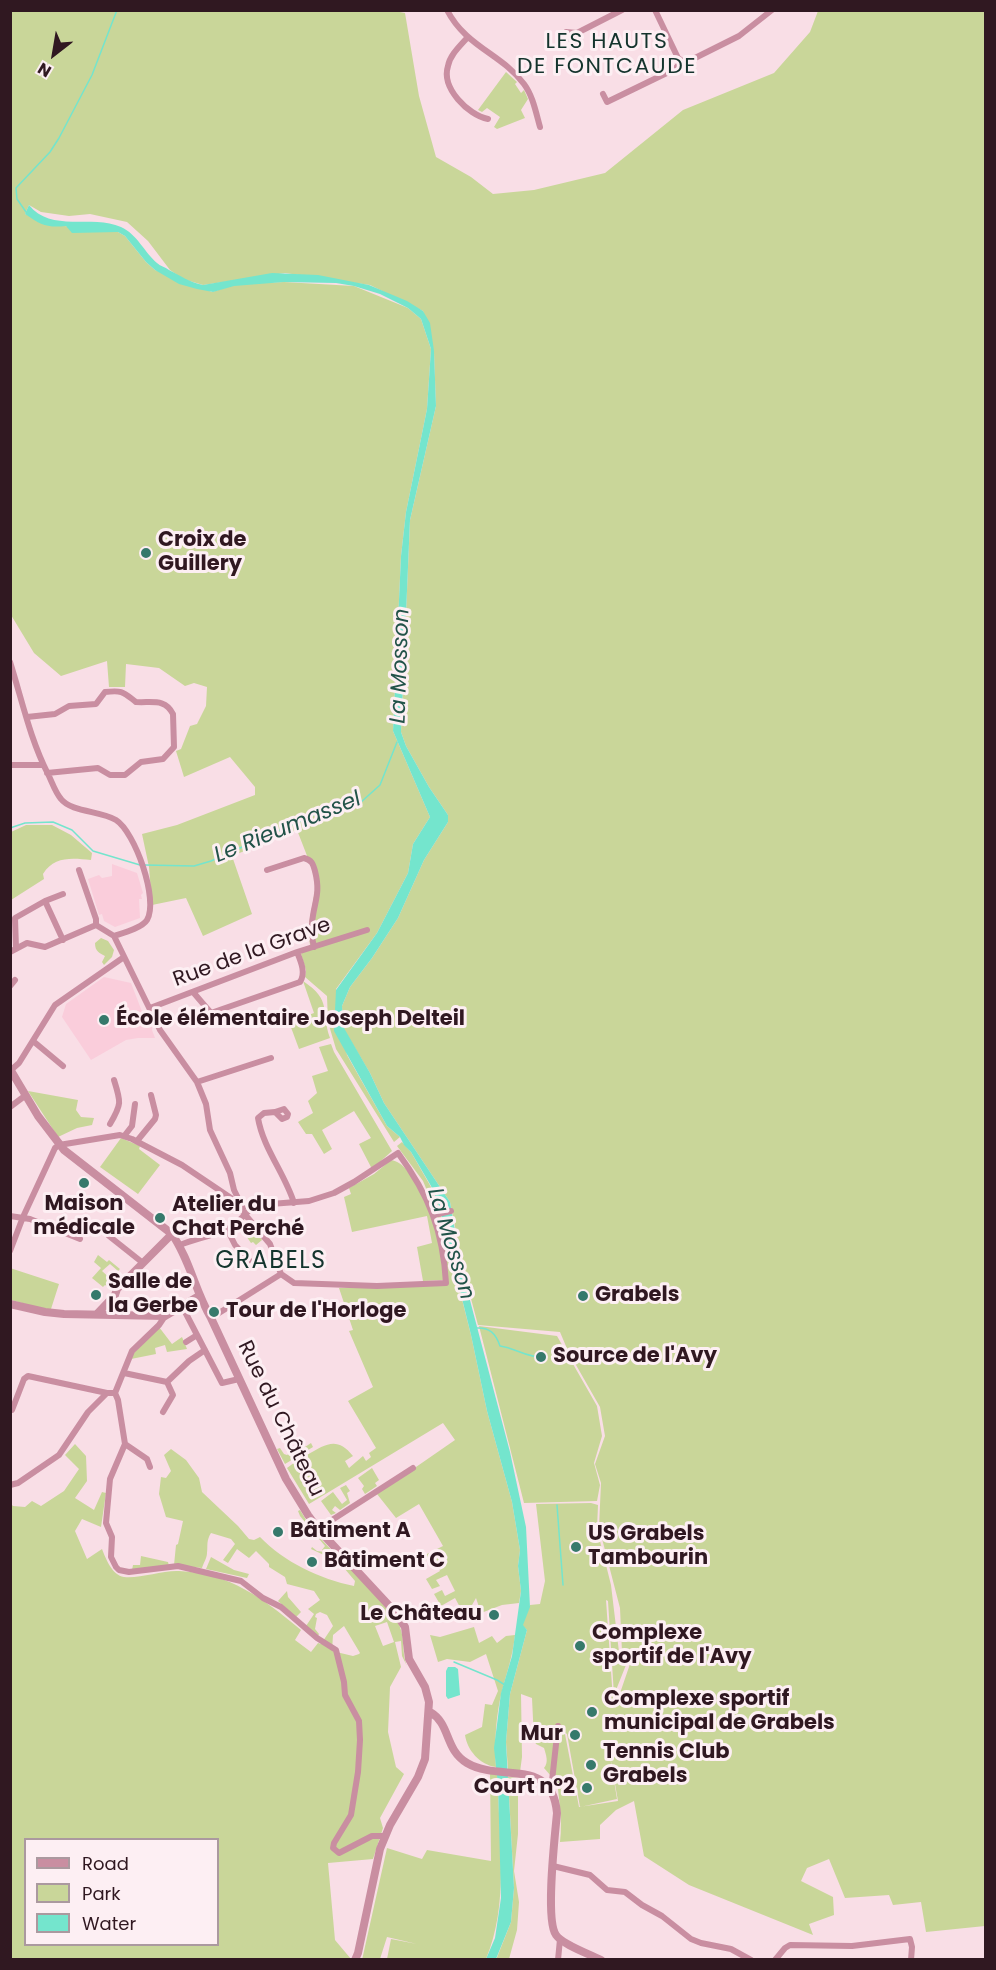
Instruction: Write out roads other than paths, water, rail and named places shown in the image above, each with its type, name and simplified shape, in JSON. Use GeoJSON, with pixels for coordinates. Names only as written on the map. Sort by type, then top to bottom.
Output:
{"type":"FeatureCollection","features":[{"type":"Feature","properties":{"kind":"street"},"geometry":{"type":"LineString","coordinates":[[447,10],[467,38],[510,70],[523,83],[533,103],[540,127]]}},
{"type":"Feature","properties":{"kind":"street"},"geometry":{"type":"LineString","coordinates":[[577,33],[622,10]]}},
{"type":"Feature","properties":{"kind":"street"},"geometry":{"type":"LineString","coordinates":[[656,10],[678,58],[687,62],[740,36],[772,10]]}},
{"type":"Feature","properties":{"kind":"street"},"geometry":{"type":"LineString","coordinates":[[467,38],[450,61],[447,72],[453,94],[459,101],[480,117],[488,119]]}},
{"type":"Feature","properties":{"kind":"street"},"geometry":{"type":"LineString","coordinates":[[603,94],[607,102],[675,69],[682,61]]}},
{"type":"Feature","properties":{"kind":"street"},"geometry":{"type":"LineString","coordinates":[[10,662],[43,765],[58,795],[64,802],[108,816],[122,824],[132,838],[143,865],[149,900],[147,920],[143,924],[114,936]]}},
{"type":"Feature","properties":{"kind":"street"},"geometry":{"type":"LineString","coordinates":[[27,717],[55,714],[69,706],[96,704],[105,692],[119,691],[136,702],[159,701],[172,710],[174,747],[163,759],[141,762],[125,775],[110,775],[98,768],[47,773]]}},
{"type":"Feature","properties":{"kind":"street"},"geometry":{"type":"LineString","coordinates":[[10,765],[43,765]]}},
{"type":"Feature","properties":{"kind":"street"},"geometry":{"type":"LineString","coordinates":[[267,870],[304,858],[313,864],[319,885],[312,922],[314,947]]}},
{"type":"Feature","properties":{"kind":"street"},"geometry":{"type":"LineString","coordinates":[[79,870],[96,919],[96,926]]}},
{"type":"Feature","properties":{"kind":"street"},"geometry":{"type":"LineString","coordinates":[[13,950],[15,918],[63,894]]}},
{"type":"Feature","properties":{"kind":"street"},"geometry":{"type":"LineString","coordinates":[[45,901],[63,940]]}},
{"type":"Feature","properties":{"kind":"street"},"geometry":{"type":"LineString","coordinates":[[96,926],[114,936],[160,1030],[197,1082],[206,1104],[210,1130],[231,1173],[234,1190],[245,1214]]}},
{"type":"Feature","properties":{"kind":"street"},"geometry":{"type":"LineString","coordinates":[[13,950],[27,943],[45,947],[96,926]]}},
{"type":"Feature","properties":{"kind":"street","name":"Rue de la Grave"},"geometry":{"type":"LineString","coordinates":[[150,1008],[297,952],[367,930]]}},
{"type":"Feature","properties":{"kind":"street"},"geometry":{"type":"LineString","coordinates":[[193,992],[211,1013],[300,982],[303,978],[303,969],[297,952]]}},
{"type":"Feature","properties":{"kind":"street"},"geometry":{"type":"LineString","coordinates":[[11,1069],[19,1063],[55,1005],[124,957]]}},
{"type":"Feature","properties":{"kind":"street"},"geometry":{"type":"LineString","coordinates":[[10,986],[15,980]]}},
{"type":"Feature","properties":{"kind":"street"},"geometry":{"type":"LineString","coordinates":[[33,1041],[63,1066]]}},
{"type":"Feature","properties":{"kind":"street"},"geometry":{"type":"LineString","coordinates":[[197,1082],[270,1058]]}},
{"type":"Feature","properties":{"kind":"street","name":"Rue du Château"},"geometry":{"type":"LineString","coordinates":[[11,1069],[59,1144],[83,1167],[172,1234],[180,1245],[199,1296],[286,1479],[318,1529],[401,1619],[405,1627],[409,1659],[425,1687],[430,1712]]}},
{"type":"Feature","properties":{"kind":"street"},"geometry":{"type":"LineString","coordinates":[[110,1124],[120,1107],[121,1099],[114,1080]]}},
{"type":"Feature","properties":{"kind":"street"},"geometry":{"type":"LineString","coordinates":[[10,1107],[26,1095]]}},
{"type":"Feature","properties":{"kind":"street"},"geometry":{"type":"LineString","coordinates":[[137,1141],[156,1115],[151,1095]]}},
{"type":"Feature","properties":{"kind":"street"},"geometry":{"type":"LineString","coordinates":[[125,1135],[132,1126],[135,1104]]}},
{"type":"Feature","properties":{"kind":"street"},"geometry":{"type":"LineString","coordinates":[[275,1112],[264,1113],[258,1118],[260,1130],[294,1203]]}},
{"type":"Feature","properties":{"kind":"street"},"geometry":{"type":"LineString","coordinates":[[10,1251],[46,1166],[59,1144],[120,1135],[137,1141],[182,1165],[231,1198],[245,1214],[270,1244],[281,1274],[294,1283],[377,1286],[446,1283],[444,1254],[436,1215],[412,1172],[398,1153],[334,1193],[309,1201],[258,1205],[245,1214],[243,1218],[227,1229],[180,1245]]}},
{"type":"Feature","properties":{"kind":"street"},"geometry":{"type":"LineString","coordinates":[[436,1215],[451,1211]]}},
{"type":"Feature","properties":{"kind":"street"},"geometry":{"type":"LineString","coordinates":[[10,1216],[30,1219],[80,1239]]}},
{"type":"Feature","properties":{"kind":"street"},"geometry":{"type":"LineString","coordinates":[[227,1229],[230,1238],[249,1260],[246,1263]]}},
{"type":"Feature","properties":{"kind":"street"},"geometry":{"type":"LineString","coordinates":[[97,1314],[117,1289],[172,1234]]}},
{"type":"Feature","properties":{"kind":"street"},"geometry":{"type":"LineString","coordinates":[[109,1236],[143,1263]]}},
{"type":"Feature","properties":{"kind":"street"},"geometry":{"type":"LineString","coordinates":[[211,1318],[281,1274]]}},
{"type":"Feature","properties":{"kind":"street"},"geometry":{"type":"LineString","coordinates":[[199,1296],[165,1316],[159,1325],[132,1351],[115,1393],[125,1444],[109,1488],[106,1523],[112,1538],[113,1563],[119,1570],[141,1572],[178,1566],[241,1581],[263,1598],[281,1607],[317,1638],[336,1650],[345,1695],[359,1721],[360,1740],[358,1772],[351,1815],[333,1844],[333,1848],[339,1853],[372,1836],[384,1836]]}},
{"type":"Feature","properties":{"kind":"street"},"geometry":{"type":"LineString","coordinates":[[10,1304],[45,1312],[165,1316]]}},
{"type":"Feature","properties":{"kind":"street"},"geometry":{"type":"LineString","coordinates":[[182,1306],[222,1383],[239,1380]]}},
{"type":"Feature","properties":{"kind":"street"},"geometry":{"type":"LineString","coordinates":[[186,1342],[197,1335]]}},
{"type":"Feature","properties":{"kind":"street"},"geometry":{"type":"LineString","coordinates":[[166,1382],[189,1360],[205,1350]]}},
{"type":"Feature","properties":{"kind":"street"},"geometry":{"type":"LineString","coordinates":[[124,1373],[166,1382]]}},
{"type":"Feature","properties":{"kind":"street"},"geometry":{"type":"LineString","coordinates":[[12,1410],[24,1379],[28,1376],[115,1393]]}},
{"type":"Feature","properties":{"kind":"street"},"geometry":{"type":"LineString","coordinates":[[163,1412],[172,1399],[166,1382]]}},
{"type":"Feature","properties":{"kind":"street"},"geometry":{"type":"LineString","coordinates":[[10,1485],[18,1483],[59,1455],[88,1412],[107,1393]]}},
{"type":"Feature","properties":{"kind":"street"},"geometry":{"type":"LineString","coordinates":[[125,1444],[147,1459],[150,1467]]}},
{"type":"Feature","properties":{"kind":"street"},"geometry":{"type":"LineString","coordinates":[[318,1529],[413,1468]]}},
{"type":"Feature","properties":{"kind":"street"},"geometry":{"type":"LineString","coordinates":[[355,1959],[375,1864],[384,1836],[423,1768],[430,1712],[440,1719],[449,1744],[467,1763],[485,1769],[529,1775],[548,1784],[555,1798],[557,1813],[552,1926],[560,1939],[602,1959]]}},
{"type":"Feature","properties":{"kind":"street"},"geometry":{"type":"LineString","coordinates":[[548,1784],[557,1746],[558,1726]]}},
{"type":"Feature","properties":{"kind":"street"},"geometry":{"type":"LineString","coordinates":[[554,1866],[590,1875],[607,1890],[625,1892],[701,1944],[731,1949],[751,1959]]}},
{"type":"Feature","properties":{"kind":"street"},"geometry":{"type":"LineString","coordinates":[[558,1959],[560,1939]]}},
{"type":"Feature","properties":{"kind":"street"},"geometry":{"type":"LineString","coordinates":[[775,1959],[790,1945],[852,1946],[910,1939],[911,1959]]}},
{"type":"Feature","properties":{"kind":"water"},"geometry":{"type":"Polygon","coordinates":[[[29,205],[38,213],[60,221],[110,223],[121,227],[132,234],[158,264],[198,284],[272,273],[318,275],[369,285],[407,301],[423,311],[430,323],[434,351],[436,406],[410,520],[401,732],[406,746],[429,787],[448,815],[448,822],[424,860],[398,918],[350,987],[342,1006],[344,1028],[384,1103],[450,1202],[462,1270],[510,1452],[526,1527],[530,1607],[523,1625],[527,1630],[510,1694],[506,1742],[514,1888],[511,1922],[496,1959],[486,1959],[495,1938],[501,1898],[498,1785],[494,1748],[501,1693],[512,1656],[521,1591],[518,1566],[520,1550],[512,1502],[487,1411],[439,1206],[431,1186],[411,1152],[400,1137],[387,1126],[334,1031],[336,990],[377,933],[408,873],[413,844],[430,817],[393,731],[401,556],[406,512],[427,409],[431,349],[421,319],[408,308],[380,294],[336,283],[284,282],[234,286],[213,292],[197,289],[179,284],[155,270],[125,236],[118,232],[72,233],[66,226],[44,225],[25,214],[29,205]]]}},
{"type":"Feature","properties":{"kind":"water"},"geometry":{"type":"Polygon","coordinates":[[[448,1667],[458,1669],[460,1695],[448,1699],[446,1671],[448,1667]]]}},
{"type":"Feature","properties":{"kind":"waterway","name":"La Mosson"},"geometry":{"type":"LineString","coordinates":[[26,212],[17,199],[16,188],[50,152],[59,138],[92,75],[117,10]]}},
{"type":"Feature","properties":{"kind":"waterway","name":"Le Rieumassel"},"geometry":{"type":"LineString","coordinates":[[145,865],[194,866],[211,861],[325,810],[360,803],[380,785],[397,742]]}},
{"type":"Feature","properties":{"kind":"waterway","name":"Le Rieumassel"},"geometry":{"type":"LineString","coordinates":[[10,828],[25,823],[53,822],[72,830],[93,851],[140,865]]}},
{"type":"Feature","properties":{"kind":"waterway"},"geometry":{"type":"LineString","coordinates":[[476,1328],[492,1332],[500,1346],[530,1356],[541,1357]]}},
{"type":"Feature","properties":{"kind":"waterway"},"geometry":{"type":"LineString","coordinates":[[557,1505],[563,1585]]}},
{"type":"Feature","properties":{"kind":"waterway"},"geometry":{"type":"LineString","coordinates":[[454,1662],[505,1685]]}},
{"type":"Feature","properties":{"kind":"place","name":"Croix de Guillery"},"geometry":{"type":"Point","coordinates":[146,553]}},
{"type":"Feature","properties":{"kind":"place","name":"École élémentaire Joseph Delteil"},"geometry":{"type":"Point","coordinates":[104,1020]}},
{"type":"Feature","properties":{"kind":"place","name":"Maison médicale"},"geometry":{"type":"Point","coordinates":[84,1183]}},
{"type":"Feature","properties":{"kind":"place","name":"Atelier du Chat Perché"},"geometry":{"type":"Point","coordinates":[160,1218]}},
{"type":"Feature","properties":{"kind":"place","name":"Salle de la Gerbe"},"geometry":{"type":"Point","coordinates":[96,1295]}},
{"type":"Feature","properties":{"kind":"place","name":"Grabels"},"geometry":{"type":"Point","coordinates":[583,1296]}},
{"type":"Feature","properties":{"kind":"place","name":"Tour de l'Horloge"},"geometry":{"type":"Point","coordinates":[214,1312]}},
{"type":"Feature","properties":{"kind":"place","name":"Source de l'Avy"},"geometry":{"type":"Point","coordinates":[541,1357]}},
{"type":"Feature","properties":{"kind":"place","name":"Bâtiment A"},"geometry":{"type":"Point","coordinates":[278,1532]}},
{"type":"Feature","properties":{"kind":"place","name":"US Grabels Tambourin"},"geometry":{"type":"Point","coordinates":[576,1547]}},
{"type":"Feature","properties":{"kind":"place","name":"Bâtiment C"},"geometry":{"type":"Point","coordinates":[312,1562]}},
{"type":"Feature","properties":{"kind":"place","name":"Le Château"},"geometry":{"type":"Point","coordinates":[494,1615]}},
{"type":"Feature","properties":{"kind":"place","name":"Complexe sportif de l'Avy"},"geometry":{"type":"Point","coordinates":[580,1646]}},
{"type":"Feature","properties":{"kind":"place","name":"Complexe sportif municipal de Grabels"},"geometry":{"type":"Point","coordinates":[592,1712]}},
{"type":"Feature","properties":{"kind":"place","name":"Mur"},"geometry":{"type":"Point","coordinates":[575,1735]}},
{"type":"Feature","properties":{"kind":"place","name":"Tennis Club Grabels"},"geometry":{"type":"Point","coordinates":[591,1765]}},
{"type":"Feature","properties":{"kind":"place","name":"Court n°2"},"geometry":{"type":"Point","coordinates":[587,1788]}},
{"type":"Feature","properties":{"kind":"district","name":"LES HAUTS DE FONTCAUDE"},"geometry":{"type":"Point","coordinates":[607,54]}},
{"type":"Feature","properties":{"kind":"district","name":"GRABELS"},"geometry":{"type":"Point","coordinates":[271,1262]}}]}
